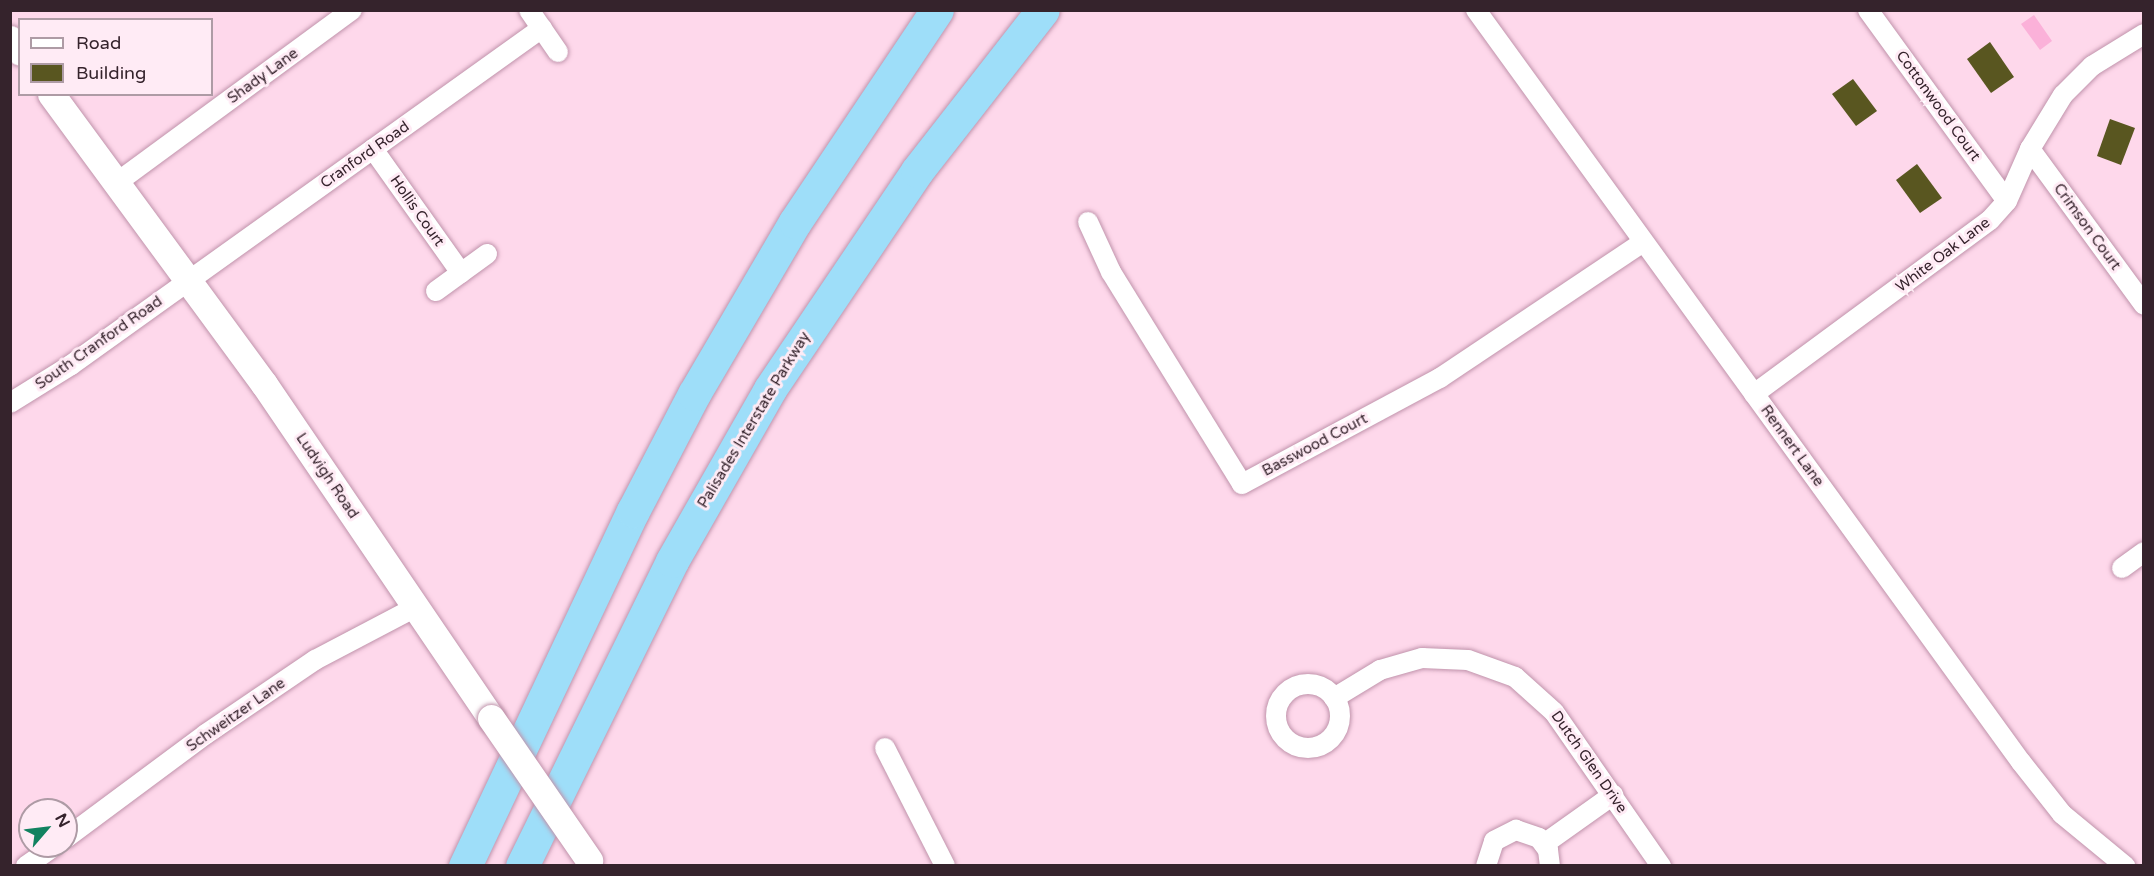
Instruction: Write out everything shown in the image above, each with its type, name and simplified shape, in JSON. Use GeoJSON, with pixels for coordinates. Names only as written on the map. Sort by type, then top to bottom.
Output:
{"type":"FeatureCollection","features":[{"type":"Feature","properties":{"kind":"highway"},"geometry":{"type":"LineString","coordinates":[[465,866],[628,521],[694,394],[801,213],[937,10]]}},
{"type":"Feature","properties":{"kind":"highway","name":"Palisades Interstate Parkway"},"geometry":{"type":"LineString","coordinates":[[522,866],[672,561],[771,389],[917,171],[1043,10]]}},
{"type":"Feature","properties":{"kind":"street","name":"Shady Lane"},"geometry":{"type":"LineString","coordinates":[[115,184],[352,10]]}},
{"type":"Feature","properties":{"kind":"street"},"geometry":{"type":"LineString","coordinates":[[530,10],[558,52]]}},
{"type":"Feature","properties":{"kind":"street","name":"Rennert Lane"},"geometry":{"type":"LineString","coordinates":[[1476,10],[2055,806],[2125,866]]}},
{"type":"Feature","properties":{"kind":"street","name":"Cottonwood Court"},"geometry":{"type":"LineString","coordinates":[[1868,10],[2007,201]]}},
{"type":"Feature","properties":{"kind":"street","name":"Cranford Road"},"geometry":{"type":"LineString","coordinates":[[187,281],[542,28]]}},
{"type":"Feature","properties":{"kind":"street","name":"White Oak Lane"},"geometry":{"type":"LineString","coordinates":[[1754,394],[1978,231],[2007,201],[2030,149],[2064,95],[2092,66],[2144,34]]}},
{"type":"Feature","properties":{"kind":"street","name":"Ludvigh Road"},"geometry":{"type":"LineString","coordinates":[[52,96],[264,384],[591,863]]}},
{"type":"Feature","properties":{"kind":"street","name":"Hollis Court"},"geometry":{"type":"LineString","coordinates":[[373,149],[461,273]]}},
{"type":"Feature","properties":{"kind":"street","name":"Crimson Court"},"geometry":{"type":"LineString","coordinates":[[2030,149],[2144,305]]}},
{"type":"Feature","properties":{"kind":"street","name":"Basswood Court"},"geometry":{"type":"LineString","coordinates":[[1088,222],[1111,272],[1242,484],[1440,378],[1643,242]]}},
{"type":"Feature","properties":{"kind":"street"},"geometry":{"type":"LineString","coordinates":[[436,291],[487,255]]}},
{"type":"Feature","properties":{"kind":"street","name":"South Cranford Road"},"geometry":{"type":"LineString","coordinates":[[10,403],[187,281]]}},
{"type":"Feature","properties":{"kind":"street"},"geometry":{"type":"LineString","coordinates":[[2122,568],[2144,552]]}},
{"type":"Feature","properties":{"kind":"street","name":"Schweitzer Lane"},"geometry":{"type":"LineString","coordinates":[[78,829],[206,734],[315,660],[416,606]]}},
{"type":"Feature","properties":{"kind":"street","name":"Dutch Glen Drive"},"geometry":{"type":"LineString","coordinates":[[1334,698],[1366,676],[1407,661],[1437,657],[1485,664],[1515,677],[1543,699],[1661,866]]}},
{"type":"Feature","properties":{"kind":"street"},"geometry":{"type":"LineString","coordinates":[[885,748],[945,866]]}},
{"type":"Feature","properties":{"kind":"street"},"geometry":{"type":"LineString","coordinates":[[1544,844],[1613,795]]}},
{"type":"Feature","properties":{"kind":"street"},"geometry":{"type":"LineString","coordinates":[[1486,866],[1489,849],[1508,832],[1524,831],[1544,844],[1550,866]]}},
{"type":"Feature","properties":{"kind":"shaded area"},"geometry":{"type":"Polygon","coordinates":[[[2034,15],[2052,41],[2040,50],[2021,24],[2034,15]]]}},
{"type":"Feature","properties":{"kind":"building"},"geometry":{"type":"Polygon","coordinates":[[[1990,42],[2014,77],[1991,93],[1967,59],[1990,42]]]}},
{"type":"Feature","properties":{"kind":"building"},"geometry":{"type":"Polygon","coordinates":[[[1853,79],[1877,111],[1856,126],[1832,94],[1853,79]]]}},
{"type":"Feature","properties":{"kind":"building"},"geometry":{"type":"Polygon","coordinates":[[[2110,119],[2135,128],[2121,165],[2097,156],[2110,119]]]}},
{"type":"Feature","properties":{"kind":"building"},"geometry":{"type":"Polygon","coordinates":[[[1917,164],[1942,198],[1920,213],[1896,180],[1917,164]]]}}]}
